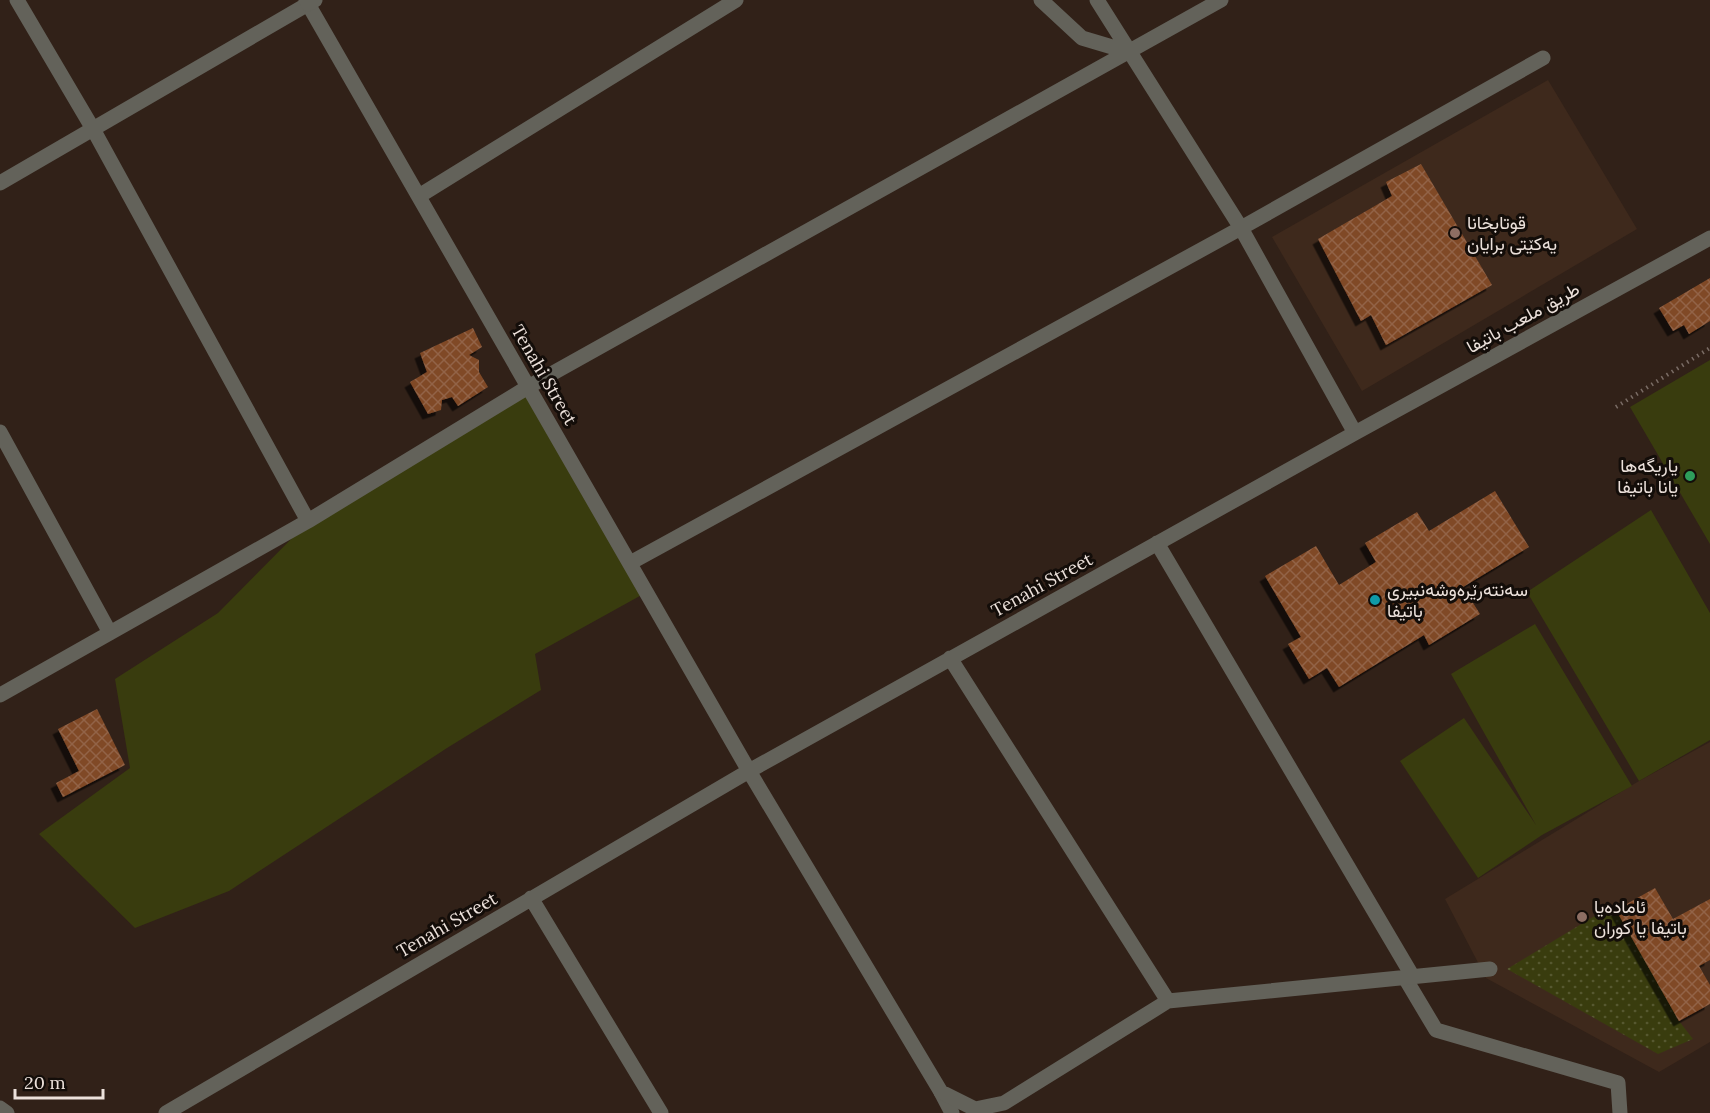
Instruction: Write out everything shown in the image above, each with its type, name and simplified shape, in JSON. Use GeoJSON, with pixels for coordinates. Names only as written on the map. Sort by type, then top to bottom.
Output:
{"type":"FeatureCollection","features":[{"type":"Feature","properties":{"kind":"street"},"geometry":{"type":"LineString","coordinates":[[17,0],[93,129],[308,521]]}},
{"type":"Feature","properties":{"kind":"street"},"geometry":{"type":"LineString","coordinates":[[419,196],[736,0]]}},
{"type":"Feature","properties":{"kind":"street"},"geometry":{"type":"LineString","coordinates":[[1041,0],[1082,38],[1129,52]]}},
{"type":"Feature","properties":{"kind":"street"},"geometry":{"type":"LineString","coordinates":[[1097,0],[1241,228],[1355,433]]}},
{"type":"Feature","properties":{"kind":"street"},"geometry":{"type":"LineString","coordinates":[[0,695],[308,521],[528,387],[1221,0]]}},
{"type":"Feature","properties":{"kind":"street"},"geometry":{"type":"LineString","coordinates":[[0,183],[310,1]]}},
{"type":"Feature","properties":{"kind":"street","name":"Tenahi Street"},"geometry":{"type":"LineString","coordinates":[[310,1],[419,196],[749,771]]}},
{"type":"Feature","properties":{"kind":"street"},"geometry":{"type":"LineString","coordinates":[[630,563],[1241,228],[1543,58]]}},
{"type":"Feature","properties":{"kind":"street","name":"طريق ملعب باتيفا"},"geometry":{"type":"LineString","coordinates":[[1355,433],[1710,238]]}},
{"type":"Feature","properties":{"kind":"street"},"geometry":{"type":"LineString","coordinates":[[0,432],[110,633]]}},
{"type":"Feature","properties":{"kind":"street","name":"Tenahi Street"},"geometry":{"type":"LineString","coordinates":[[166,1113],[749,771],[1355,433]]}},
{"type":"Feature","properties":{"kind":"street"},"geometry":{"type":"LineString","coordinates":[[1157,543],[1409,978],[1436,1030],[1618,1083],[1620,1113]]}},
{"type":"Feature","properties":{"kind":"street"},"geometry":{"type":"LineString","coordinates":[[950,658],[1168,1001]]}},
{"type":"Feature","properties":{"kind":"street"},"geometry":{"type":"LineString","coordinates":[[749,771],[952,1113]]}},
{"type":"Feature","properties":{"kind":"street"},"geometry":{"type":"LineString","coordinates":[[531,898],[660,1113]]}},
{"type":"Feature","properties":{"kind":"street"},"geometry":{"type":"LineString","coordinates":[[941,1092],[975,1109],[1004,1103],[1168,1001],[1490,969]]}},
{"type":"Feature","properties":{"kind":"street"},"geometry":{"type":"LineString","coordinates":[[0,1108],[7,1113]]}},
{"type":"Feature","properties":{"kind":"path"},"geometry":{"type":"LineString","coordinates":[[1616,407],[1710,348]]}},
{"type":"Feature","properties":{"kind":"shaded area","name":"قوتابخانا يه‌كێتى برايان"},"geometry":{"type":"Polygon","coordinates":[[[1548,80],[1637,229],[1362,391],[1272,237],[1548,80]]]}},
{"type":"Feature","properties":{"kind":"shaded area","name":"ئامادەیا باتیفا يا كوران"},"geometry":{"type":"Polygon","coordinates":[[[1710,742],[1710,1042],[1659,1072],[1486,978],[1445,899],[1639,781],[1710,742]]]}},
{"type":"Feature","properties":{"kind":"green space","name":"یاریگەها یانا باتیفا"},"geometry":{"type":"Polygon","coordinates":[[[1710,360],[1710,544],[1630,407],[1710,360]]]}},
{"type":"Feature","properties":{"kind":"green space"},"geometry":{"type":"Polygon","coordinates":[[[528,387],[647,592],[535,654],[541,690],[447,748],[229,891],[135,928],[39,834],[130,768],[115,679],[218,613],[311,519],[528,387]]]}},
{"type":"Feature","properties":{"kind":"green space"},"geometry":{"type":"Polygon","coordinates":[[[1651,510],[1710,613],[1710,740],[1639,781],[1527,592],[1651,510]]]}},
{"type":"Feature","properties":{"kind":"green space"},"geometry":{"type":"Polygon","coordinates":[[[1535,624],[1632,786],[1542,835],[1478,878],[1400,761],[1464,718],[1536,825],[1451,674],[1535,624]]]}},
{"type":"Feature","properties":{"kind":"green space"},"geometry":{"type":"Polygon","coordinates":[[[1611,906],[1621,907],[1679,1021],[1693,1039],[1658,1054],[1507,969],[1611,906]]]}},
{"type":"Feature","properties":{"kind":"building"},"geometry":{"type":"Polygon","coordinates":[[[1421,164],[1492,285],[1386,345],[1371,315],[1361,321],[1318,239],[1392,196],[1386,182],[1421,164]]]}},
{"type":"Feature","properties":{"kind":"building"},"geometry":{"type":"Polygon","coordinates":[[[1710,278],[1710,321],[1689,334],[1684,325],[1673,331],[1659,308],[1710,278]]]}},
{"type":"Feature","properties":{"kind":"building"},"geometry":{"type":"Polygon","coordinates":[[[473,328],[482,347],[469,355],[479,360],[479,372],[488,387],[458,406],[452,397],[442,400],[441,410],[428,414],[410,382],[427,372],[420,353],[473,328]]]}},
{"type":"Feature","properties":{"kind":"building","name":"سه‌نته‌رێره‌وشه‌نبيرى باتيفا"},"geometry":{"type":"Polygon","coordinates":[[[1495,491],[1529,547],[1463,587],[1480,614],[1429,645],[1424,635],[1339,687],[1327,668],[1309,679],[1288,644],[1301,637],[1265,576],[1316,546],[1339,585],[1376,562],[1365,543],[1417,512],[1429,531],[1495,491]]]}},
{"type":"Feature","properties":{"kind":"building"},"geometry":{"type":"Polygon","coordinates":[[[97,709],[125,765],[63,797],[56,783],[79,771],[58,729],[97,709]]]}},
{"type":"Feature","properties":{"kind":"building"},"geometry":{"type":"Polygon","coordinates":[[[1655,888],[1673,919],[1710,899],[1710,960],[1699,966],[1710,985],[1710,1004],[1679,1021],[1616,910],[1655,888]]]}},
{"type":"Feature","properties":{"kind":"place","name":"قوتابخانا يه‌كێتى برايان"},"geometry":{"type":"Point","coordinates":[1455,233]}},
{"type":"Feature","properties":{"kind":"place","name":"یاریگەها یانا باتیفا"},"geometry":{"type":"Point","coordinates":[1690,476]}},
{"type":"Feature","properties":{"kind":"place","name":"سه‌نته‌رێره‌وشه‌نبيرى باتيفا"},"geometry":{"type":"Point","coordinates":[1375,600]}},
{"type":"Feature","properties":{"kind":"place","name":"ئامادەیا باتیفا يا كوران"},"geometry":{"type":"Point","coordinates":[1582,917]}}]}
